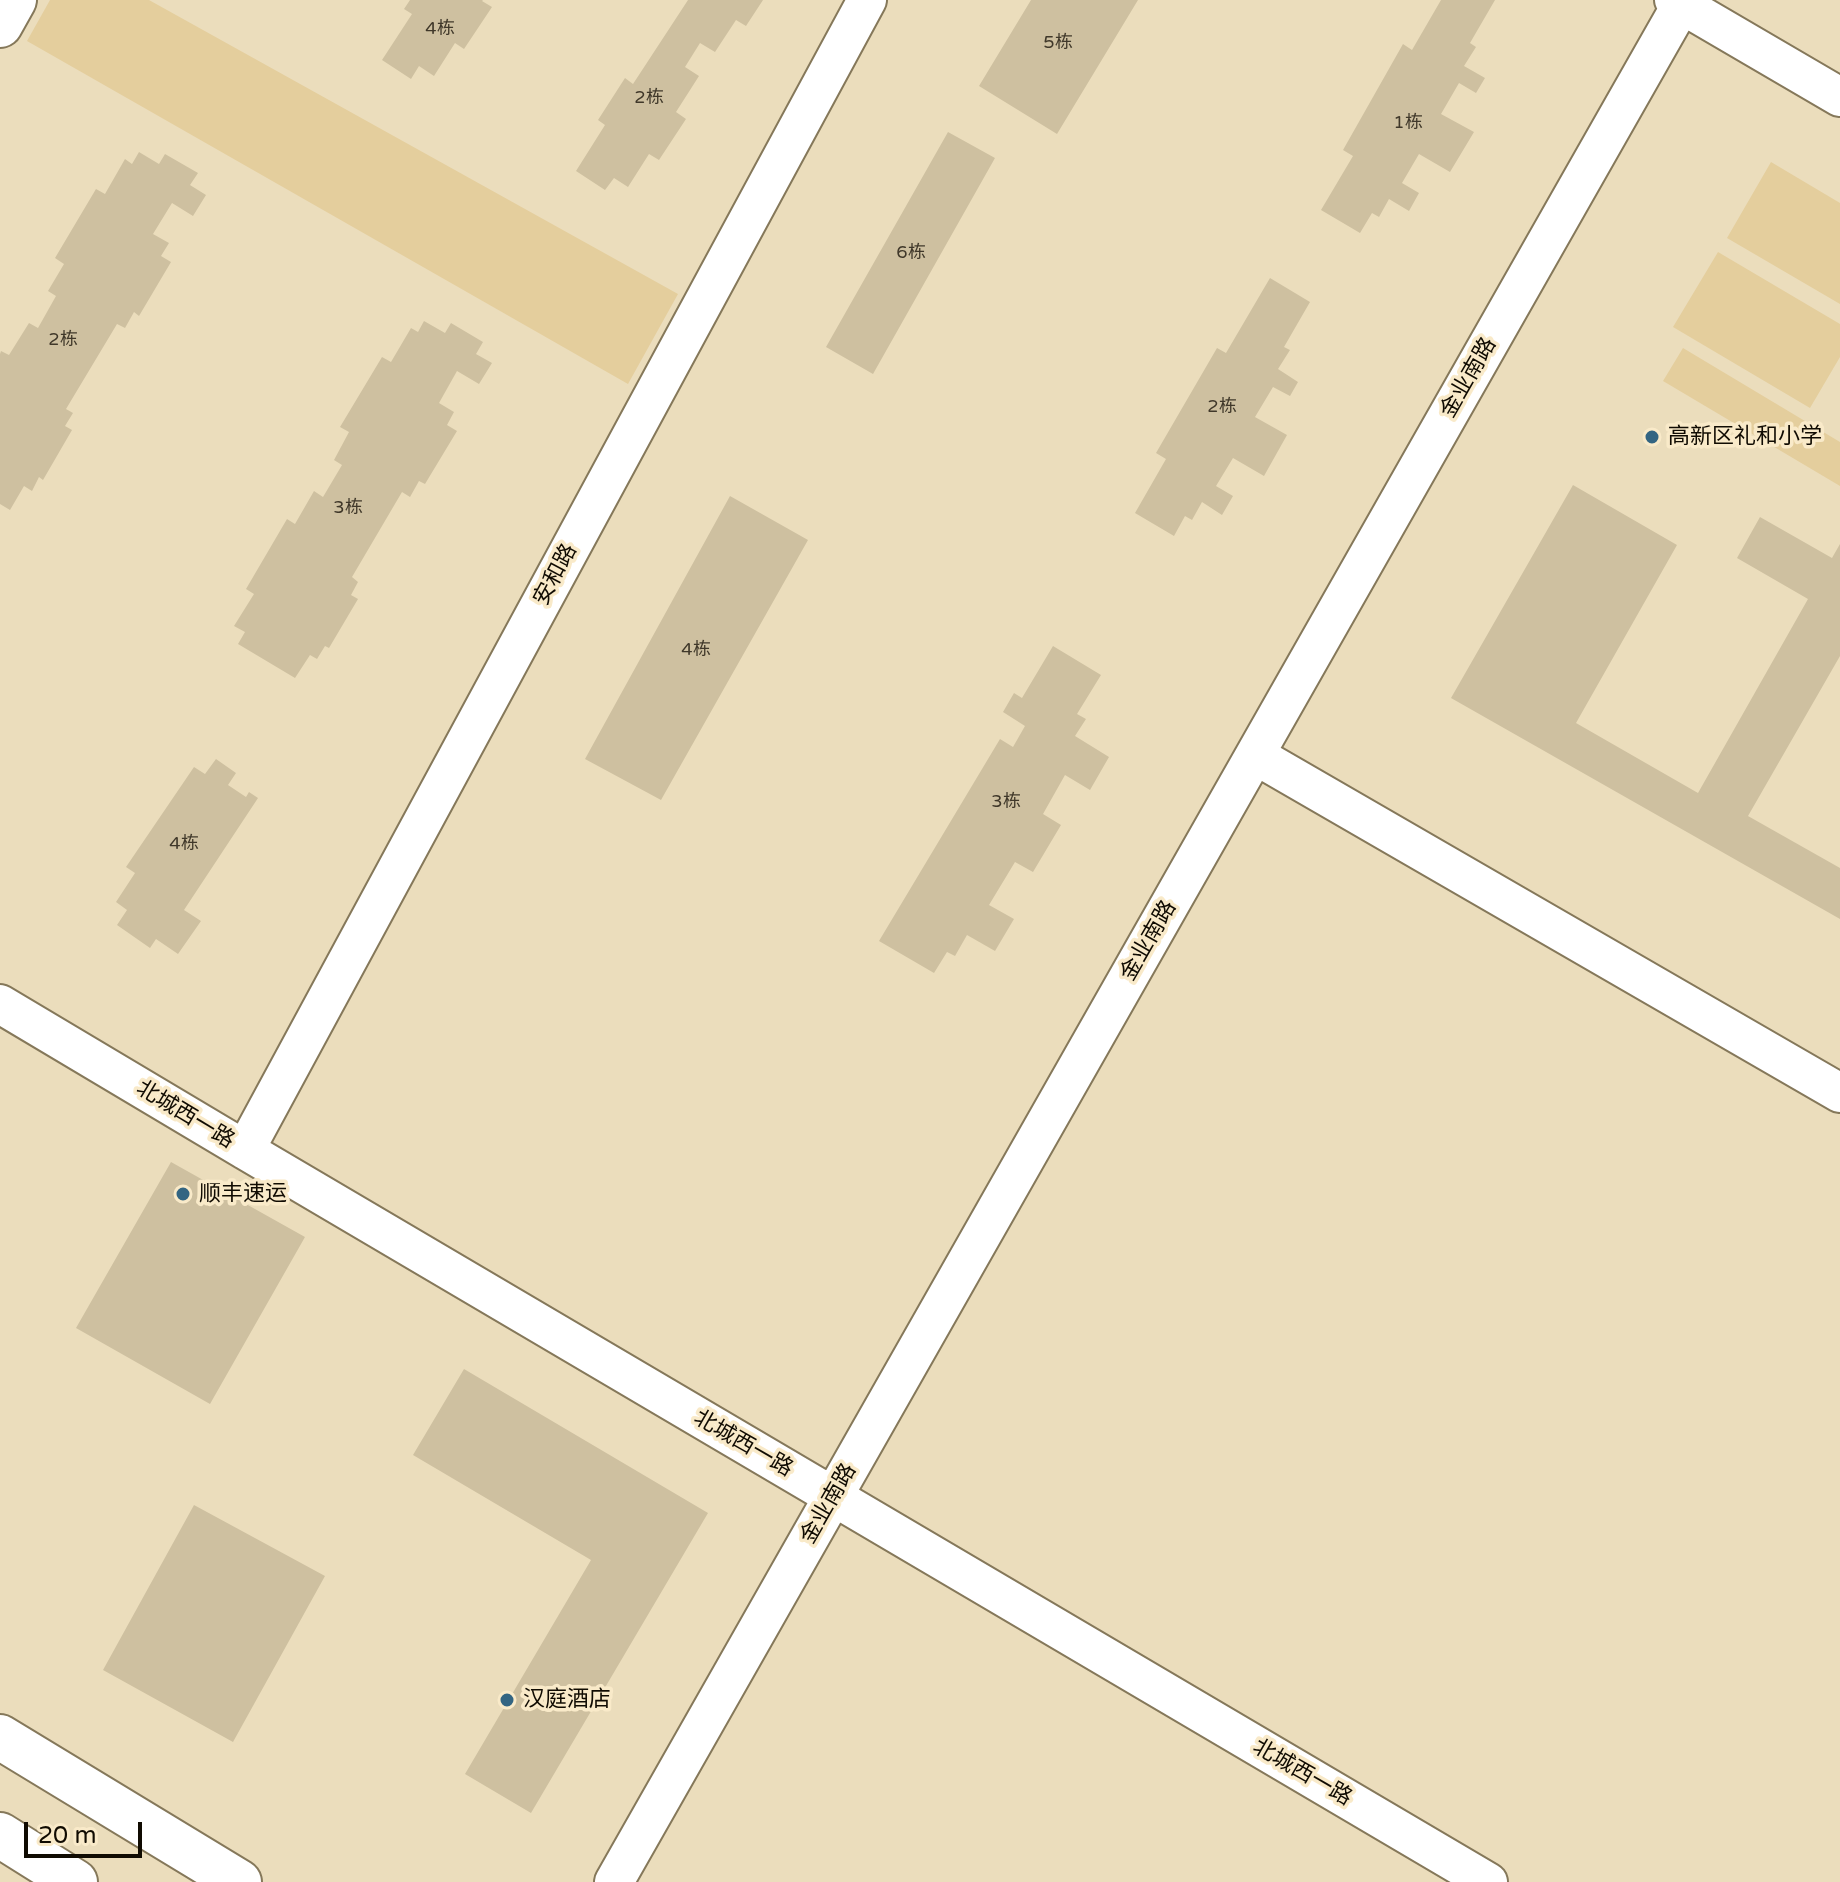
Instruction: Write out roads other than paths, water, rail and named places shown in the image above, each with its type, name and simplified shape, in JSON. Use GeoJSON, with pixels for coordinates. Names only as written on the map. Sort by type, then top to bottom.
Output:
{"type":"FeatureCollection","features":[{"type":"Feature","properties":{"kind":"main road"},"geometry":{"type":"LineString","coordinates":[[0,25],[14,0]]}},
{"type":"Feature","properties":{"kind":"main road"},"geometry":{"type":"LineString","coordinates":[[0,1737],[239,1882]]}},
{"type":"Feature","properties":{"kind":"main road"},"geometry":{"type":"LineString","coordinates":[[0,1835],[75,1882]]}},
{"type":"Feature","properties":{"kind":"street","name":"安和路"},"geometry":{"type":"LineString","coordinates":[[245,1150],[867,0]]}},
{"type":"Feature","properties":{"kind":"street"},"geometry":{"type":"LineString","coordinates":[[1680,2],[1840,97]]}},
{"type":"Feature","properties":{"kind":"street","name":"金业南路"},"geometry":{"type":"LineString","coordinates":[[614,1882],[1680,2]]}},
{"type":"Feature","properties":{"kind":"street"},"geometry":{"type":"LineString","coordinates":[[1255,755],[1840,1093]]}},
{"type":"Feature","properties":{"kind":"street","name":"北城西一路"},"geometry":{"type":"LineString","coordinates":[[0,1004],[1488,1882]]}},
{"type":"Feature","properties":{"kind":"place","name":"高新区礼和小学"},"geometry":{"type":"Point","coordinates":[1652,437]}},
{"type":"Feature","properties":{"kind":"place","name":"顺丰速运"},"geometry":{"type":"Point","coordinates":[183,1194]}},
{"type":"Feature","properties":{"kind":"place","name":"汉庭酒店"},"geometry":{"type":"Point","coordinates":[507,1700]}}]}
